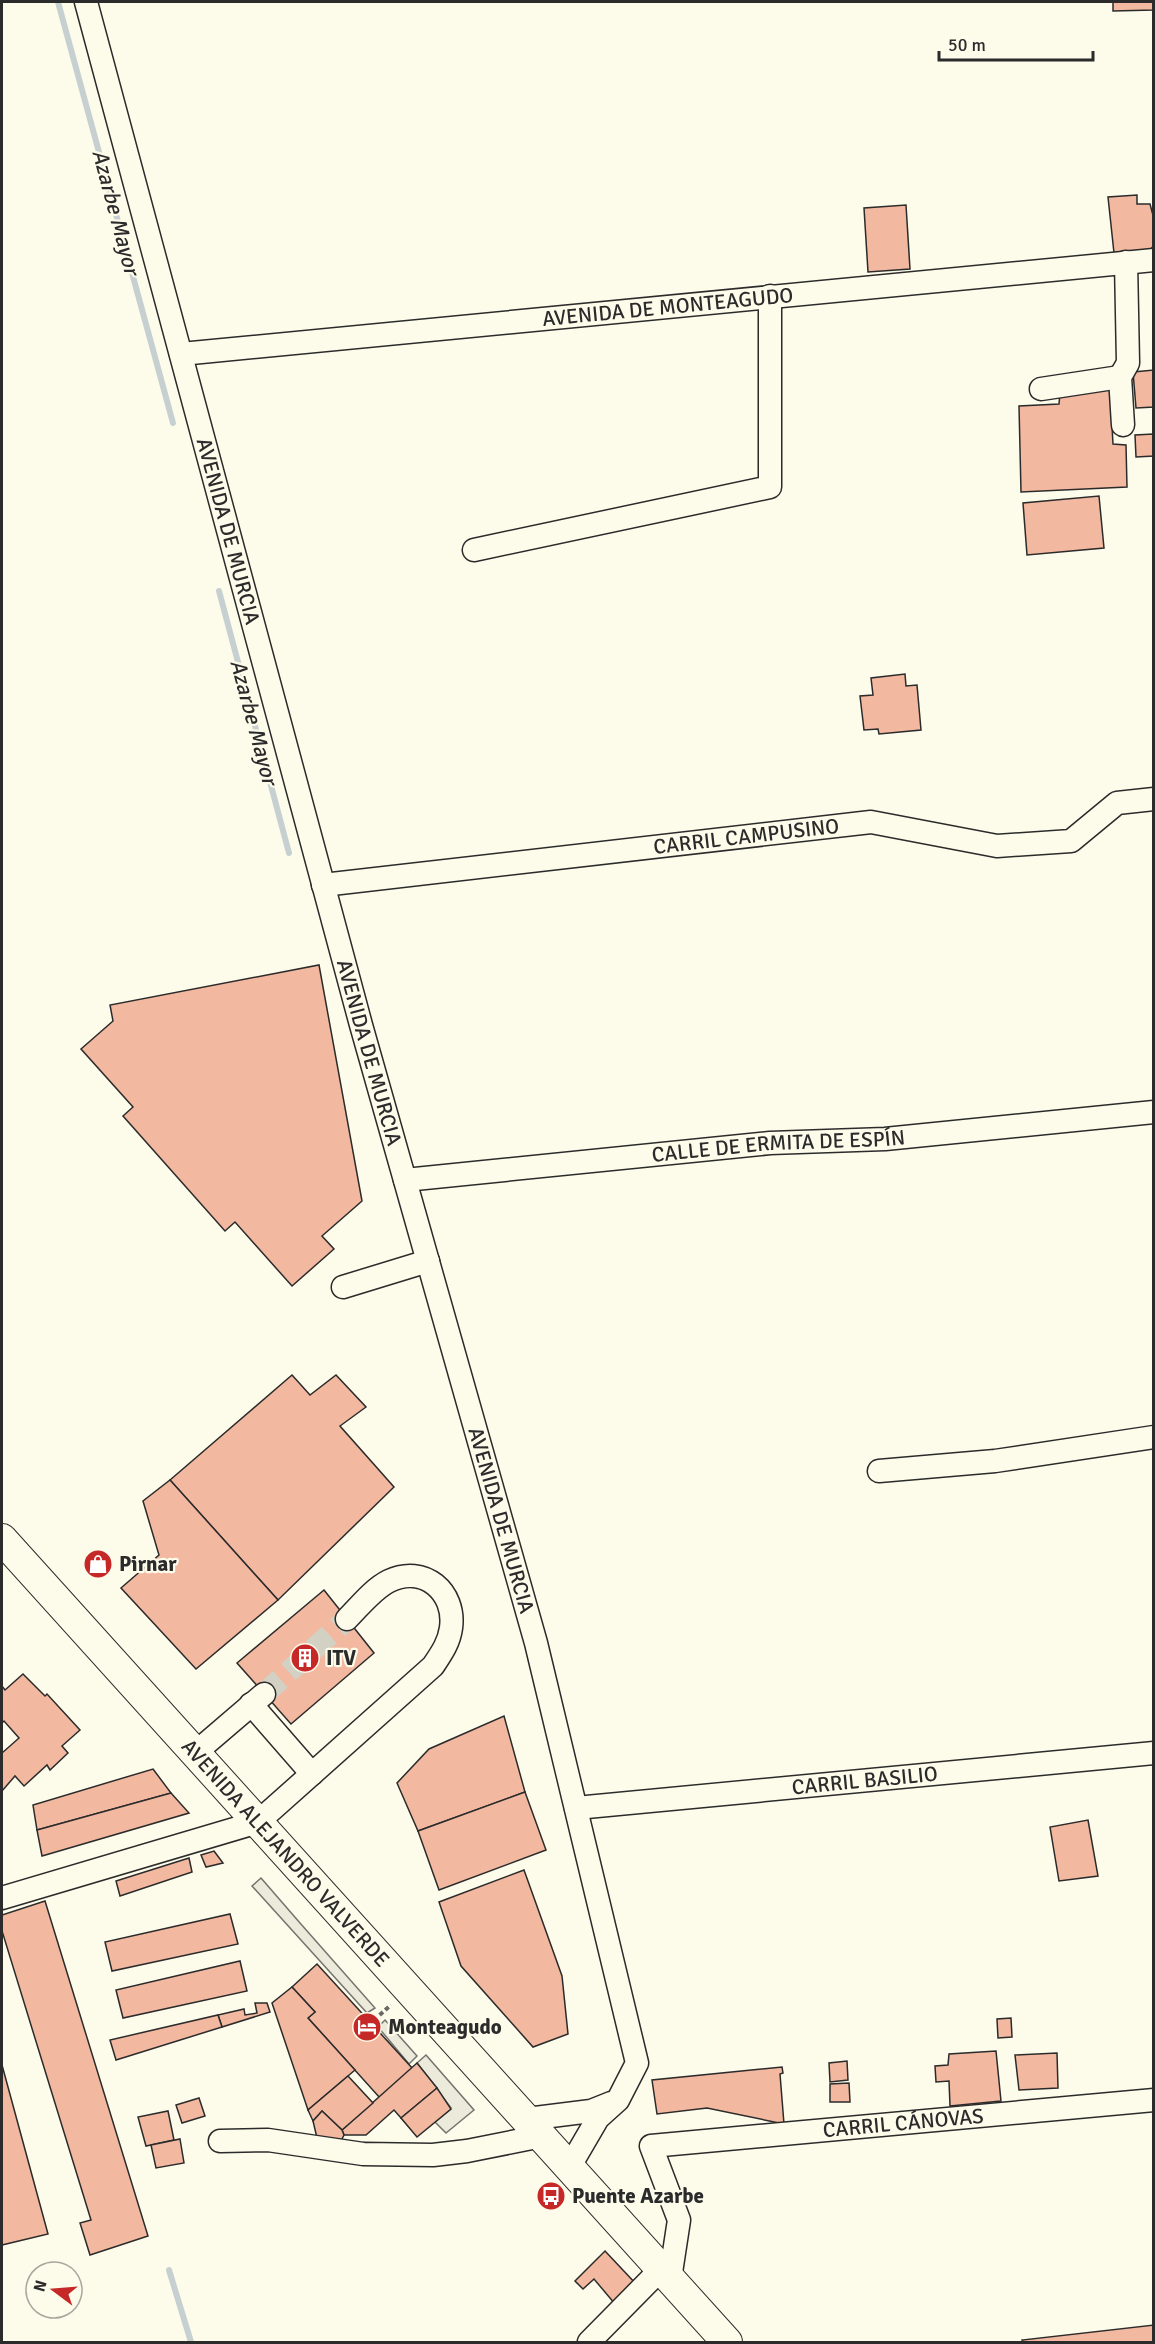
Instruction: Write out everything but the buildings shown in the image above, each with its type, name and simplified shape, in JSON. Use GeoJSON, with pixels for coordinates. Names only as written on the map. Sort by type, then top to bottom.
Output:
{"type":"FeatureCollection","features":[{"type":"Feature","properties":{"kind":"main road","name":"AVENIDA ALEJANDRO VALVERDE"},"geometry":{"type":"LineString","coordinates":[[2,1539],[535,2127],[665,2274]]}},
{"type":"Feature","properties":{"kind":"main road"},"geometry":{"type":"LineString","coordinates":[[665,2274],[727,2343]]}},
{"type":"Feature","properties":{"kind":"street","name":"AVENIDA DE MURCIA"},"geometry":{"type":"LineString","coordinates":[[86,2],[323,885],[536,1643],[638,2062],[618,2100],[598,2118],[570,2166]]}},
{"type":"Feature","properties":{"kind":"street","name":"AVENIDA DE MONTEAGUDO"},"geometry":{"type":"LineString","coordinates":[[181,354],[1154,260]]}},
{"type":"Feature","properties":{"kind":"street"},"geometry":{"type":"LineString","coordinates":[[1123,425],[1120,377],[1128,363],[1126,262]]}},
{"type":"Feature","properties":{"kind":"street"},"geometry":{"type":"LineString","coordinates":[[474,550],[770,487],[770,296]]}},
{"type":"Feature","properties":{"kind":"street"},"geometry":{"type":"LineString","coordinates":[[1041,389],[1120,377]]}},
{"type":"Feature","properties":{"kind":"street","name":"CARRIL CAMPUSINO"},"geometry":{"type":"LineString","coordinates":[[323,885],[872,822],[997,846],[1071,841],[1117,802],[1154,799]]}},
{"type":"Feature","properties":{"kind":"street","name":"CALLE DE ERMITA DE ESPÍN"},"geometry":{"type":"LineString","coordinates":[[405,1180],[770,1143],[885,1138],[1154,1112]]}},
{"type":"Feature","properties":{"kind":"street"},"geometry":{"type":"LineString","coordinates":[[343,1287],[428,1261]]}},
{"type":"Feature","properties":{"kind":"street"},"geometry":{"type":"LineString","coordinates":[[879,1471],[994,1461],[1154,1437]]}},
{"type":"Feature","properties":{"kind":"street"},"geometry":{"type":"LineString","coordinates":[[2,1898],[258,1822],[433,1666],[447,1644],[452,1627],[451,1605],[444,1592],[434,1582],[411,1576],[390,1580],[347,1619]]}},
{"type":"Feature","properties":{"kind":"street"},"geometry":{"type":"LineString","coordinates":[[195,1753],[258,1699],[312,1774]]}},
{"type":"Feature","properties":{"kind":"street","name":"CARRIL BASILIO"},"geometry":{"type":"LineString","coordinates":[[576,1808],[1154,1753]]}},
{"type":"Feature","properties":{"kind":"street"},"geometry":{"type":"LineString","coordinates":[[220,2141],[268,2140],[363,2154],[433,2155],[467,2151],[618,2100]]}},
{"type":"Feature","properties":{"kind":"street","name":"CARRIL CÁNOVAS"},"geometry":{"type":"LineString","coordinates":[[665,2274],[679,2220],[651,2146],[1154,2100]]}},
{"type":"Feature","properties":{"kind":"street"},"geometry":{"type":"LineString","coordinates":[[589,2343],[665,2274]]}},
{"type":"Feature","properties":{"kind":"path"},"geometry":{"type":"LineString","coordinates":[[374,2020],[391,2006]]}},
{"type":"Feature","properties":{"kind":"shaded area"},"geometry":{"type":"Polygon","coordinates":[[[261,1878],[375,2008],[367,2013],[252,1886],[261,1878]]]}},
{"type":"Feature","properties":{"kind":"shaded area"},"geometry":{"type":"Polygon","coordinates":[[[385,2020],[417,2056],[409,2064],[378,2027],[385,2020]]]}},
{"type":"Feature","properties":{"kind":"shaded area"},"geometry":{"type":"Polygon","coordinates":[[[426,2055],[474,2110],[446,2133],[435,2122],[451,2108],[417,2063],[426,2055]]]}},
{"type":"Feature","properties":{"kind":"waterway","name":"Azarbe Mayor"},"geometry":{"type":"LineString","coordinates":[[58,2],[173,423]]}},
{"type":"Feature","properties":{"kind":"waterway","name":"Azarbe Mayor"},"geometry":{"type":"LineString","coordinates":[[219,591],[289,853]]}},
{"type":"Feature","properties":{"kind":"waterway"},"geometry":{"type":"LineString","coordinates":[[169,2270],[191,2342]]}},
{"type":"Feature","properties":{"kind":"tunnel"},"geometry":{"type":"LineString","coordinates":[[264,1694],[347,1619]]}},
{"type":"Feature","properties":{"kind":"place","name":"Pirnar"},"geometry":{"type":"Point","coordinates":[98,1564]}},
{"type":"Feature","properties":{"kind":"place","name":"ITV"},"geometry":{"type":"Point","coordinates":[305,1658]}},
{"type":"Feature","properties":{"kind":"place","name":"Monteagudo"},"geometry":{"type":"Point","coordinates":[367,2027]}},
{"type":"Feature","properties":{"kind":"place","name":"Puente Azarbe"},"geometry":{"type":"Point","coordinates":[551,2196]}}]}
